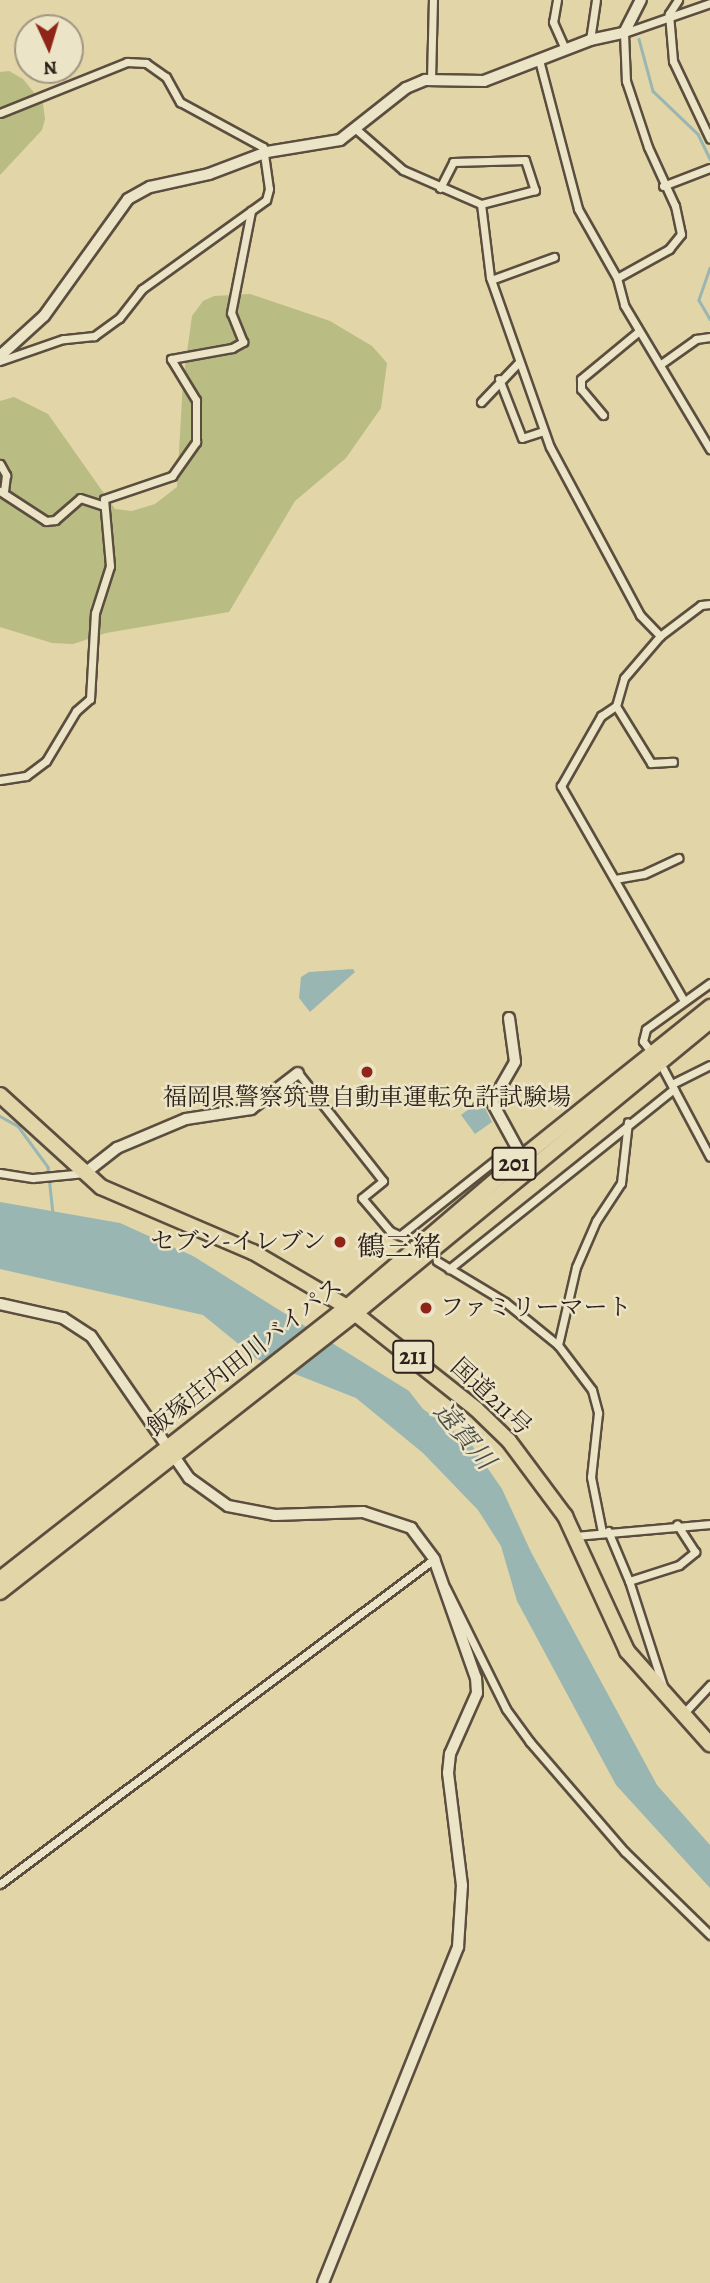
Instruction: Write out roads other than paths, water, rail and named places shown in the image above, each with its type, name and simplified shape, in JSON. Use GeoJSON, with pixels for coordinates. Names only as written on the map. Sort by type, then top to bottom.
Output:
{"type":"FeatureCollection","features":[{"type":"Feature","properties":{"kind":"highway","name":"飯塚庄内田川バイパス"},"geometry":{"type":"LineString","coordinates":[[0,1592],[170,1453],[352,1310],[655,1057],[710,1007]]}},
{"type":"Feature","properties":{"kind":"highway","name":"飯塚庄内田川バイパス"},"geometry":{"type":"LineString","coordinates":[[352,1310],[517,1161],[655,1057],[710,1021]]}},
{"type":"Feature","properties":{"kind":"highway","name":"国道211号"},"geometry":{"type":"LineString","coordinates":[[0,1095],[85,1173],[117,1196],[253,1252],[352,1310],[421,1363],[509,1441],[549,1491],[574,1536],[627,1651],[667,1700],[710,1744]]}},
{"type":"Feature","properties":{"kind":"highway","name":"飯塚庄内田川バイパス"},"geometry":{"type":"LineString","coordinates":[[0,1579],[170,1453]]}},
{"type":"Feature","properties":{"kind":"street"},"geometry":{"type":"LineString","coordinates":[[431,80],[433,0]]}},
{"type":"Feature","properties":{"kind":"street"},"geometry":{"type":"LineString","coordinates":[[557,0],[552,22],[565,49]]}},
{"type":"Feature","properties":{"kind":"street"},"geometry":{"type":"LineString","coordinates":[[590,40],[596,0]]}},
{"type":"Feature","properties":{"kind":"street"},"geometry":{"type":"LineString","coordinates":[[617,278],[677,242],[680,222],[663,186],[626,81],[624,33],[641,0]]}},
{"type":"Feature","properties":{"kind":"street"},"geometry":{"type":"LineString","coordinates":[[678,0],[669,14],[673,61],[710,139]]}},
{"type":"Feature","properties":{"kind":"street"},"geometry":{"type":"LineString","coordinates":[[0,359],[44,316],[128,199],[150,187],[209,174],[267,152],[341,140],[357,130],[406,88],[431,80],[484,80],[590,40],[624,33],[669,14],[710,3]]}},
{"type":"Feature","properties":{"kind":"street"},"geometry":{"type":"LineString","coordinates":[[540,60],[578,209],[617,278],[624,305],[710,449]]}},
{"type":"Feature","properties":{"kind":"street"},"geometry":{"type":"LineString","coordinates":[[0,113],[137,61],[156,68],[180,102],[267,152]]}},
{"type":"Feature","properties":{"kind":"street"},"geometry":{"type":"LineString","coordinates":[[357,130],[403,170],[440,188],[481,204],[535,190],[525,160],[453,162],[440,188]]}},
{"type":"Feature","properties":{"kind":"street"},"geometry":{"type":"LineString","coordinates":[[0,359],[63,339],[94,336],[119,318],[142,289],[266,200],[269,189],[267,152]]}},
{"type":"Feature","properties":{"kind":"street"},"geometry":{"type":"LineString","coordinates":[[663,186],[709,168]]}},
{"type":"Feature","properties":{"kind":"street"},"geometry":{"type":"LineString","coordinates":[[481,204],[491,280],[543,431],[640,615],[660,636]]}},
{"type":"Feature","properties":{"kind":"street"},"geometry":{"type":"LineString","coordinates":[[0,780],[26,776],[41,766],[76,710],[90,699],[95,613],[110,566],[102,505],[113,493],[172,476],[196,442],[200,422],[196,400],[171,359],[232,348],[243,342],[231,313],[251,211]]}},
{"type":"Feature","properties":{"kind":"street"},"geometry":{"type":"LineString","coordinates":[[491,280],[554,257]]}},
{"type":"Feature","properties":{"kind":"street"},"geometry":{"type":"LineString","coordinates":[[603,415],[581,389],[581,379],[639,331]]}},
{"type":"Feature","properties":{"kind":"street"},"geometry":{"type":"LineString","coordinates":[[661,364],[696,339],[710,337]]}},
{"type":"Feature","properties":{"kind":"street"},"geometry":{"type":"LineString","coordinates":[[481,402],[499,379],[519,362]]}},
{"type":"Feature","properties":{"kind":"street"},"geometry":{"type":"LineString","coordinates":[[499,379],[522,438],[543,431]]}},
{"type":"Feature","properties":{"kind":"street"},"geometry":{"type":"LineString","coordinates":[[0,464],[6,475],[2,491],[46,521],[55,520],[80,498],[102,505]]}},
{"type":"Feature","properties":{"kind":"street"},"geometry":{"type":"LineString","coordinates":[[684,1002],[561,786],[601,716],[616,706],[624,678],[660,636],[701,605],[710,604]]}},
{"type":"Feature","properties":{"kind":"street"},"geometry":{"type":"LineString","coordinates":[[616,706],[651,763],[673,762]]}},
{"type":"Feature","properties":{"kind":"street"},"geometry":{"type":"LineString","coordinates":[[615,879],[644,874],[678,858]]}},
{"type":"Feature","properties":{"kind":"street"},"geometry":{"type":"LineString","coordinates":[[710,983],[646,1029],[643,1041],[674,1086],[710,1157]]}},
{"type":"Feature","properties":{"kind":"street"},"geometry":{"type":"LineString","coordinates":[[509,1018],[515,1062],[492,1102],[517,1161]]}},
{"type":"Feature","properties":{"kind":"street"},"geometry":{"type":"LineString","coordinates":[[449,1269],[674,1086],[710,1065]]}},
{"type":"Feature","properties":{"kind":"street"},"geometry":{"type":"LineString","coordinates":[[0,1173],[33,1178],[85,1173],[117,1148],[186,1119],[251,1109],[298,1073],[383,1181],[362,1198],[390,1231],[404,1236],[498,1158],[517,1161]]}},
{"type":"Feature","properties":{"kind":"street"},"geometry":{"type":"LineString","coordinates":[[558,1345],[576,1267],[596,1221],[621,1183],[628,1122]]}},
{"type":"Feature","properties":{"kind":"street"},"geometry":{"type":"LineString","coordinates":[[437,1261],[505,1302],[558,1345],[578,1367],[596,1401],[592,1477],[605,1532],[629,1581],[667,1700]]}},
{"type":"Feature","properties":{"kind":"street"},"geometry":{"type":"LineString","coordinates":[[0,1304],[63,1318],[90,1336],[170,1453],[207,1494],[228,1506],[250,1513],[344,1511],[390,1518],[411,1528],[434,1559],[476,1678],[477,1693],[450,1754],[447,1773],[462,1885],[458,1947],[323,2283]]}},
{"type":"Feature","properties":{"kind":"street"},"geometry":{"type":"LineString","coordinates":[[574,1536],[677,1524],[710,1524]]}},
{"type":"Feature","properties":{"kind":"street"},"geometry":{"type":"LineString","coordinates":[[629,1581],[679,1565],[695,1552],[677,1524]]}},
{"type":"Feature","properties":{"kind":"street"},"geometry":{"type":"LineString","coordinates":[[0,1884],[434,1559]]}},
{"type":"Feature","properties":{"kind":"street"},"geometry":{"type":"LineString","coordinates":[[442,1585],[461,1611],[506,1709],[530,1742],[625,1852],[710,1935]]}},
{"type":"Feature","properties":{"kind":"street"},"geometry":{"type":"LineString","coordinates":[[683,1715],[710,1685]]}},
{"type":"Feature","properties":{"kind":"water"},"geometry":{"type":"Polygon","coordinates":[[[353,969],[355,972],[310,1012],[299,998],[301,977],[309,972],[353,969]]]}},
{"type":"Feature","properties":{"kind":"water"},"geometry":{"type":"Polygon","coordinates":[[[481,1100],[492,1122],[475,1134],[461,1115],[481,1100]]]}},
{"type":"Feature","properties":{"kind":"water"},"geometry":{"type":"Polygon","coordinates":[[[0,1202],[120,1223],[193,1256],[409,1391],[423,1409],[471,1444],[502,1489],[531,1552],[657,1785],[710,1845],[710,1888],[616,1785],[517,1601],[501,1546],[478,1510],[423,1453],[356,1398],[257,1359],[203,1315],[0,1269],[0,1202]]]}},
{"type":"Feature","properties":{"kind":"waterway"},"geometry":{"type":"LineString","coordinates":[[639,39],[653,91],[698,134],[710,159]]}},
{"type":"Feature","properties":{"kind":"waterway"},"geometry":{"type":"LineString","coordinates":[[710,268],[699,300],[710,319]]}},
{"type":"Feature","properties":{"kind":"waterway"},"geometry":{"type":"LineString","coordinates":[[0,1116],[18,1126],[48,1167],[53,1214]]}},
{"type":"Feature","properties":{"kind":"tunnel"},"geometry":{"type":"LineString","coordinates":[[405,1238],[437,1261]]}},
{"type":"Feature","properties":{"kind":"place","name":"福岡県警察筑豊自動車運転免許試験場"},"geometry":{"type":"Point","coordinates":[367,1072]}},
{"type":"Feature","properties":{"kind":"place","name":"セブン-イレブン"},"geometry":{"type":"Point","coordinates":[340,1242]}},
{"type":"Feature","properties":{"kind":"place","name":"ファミリーマート"},"geometry":{"type":"Point","coordinates":[426,1308]}},
{"type":"Feature","properties":{"kind":"district","name":"鶴三緒"},"geometry":{"type":"Point","coordinates":[399,1247]}},
{"type":"Feature","properties":{"kind":"water label","name":"遠賀川"},"geometry":{"type":"Point","coordinates":[464,1436]}}]}
